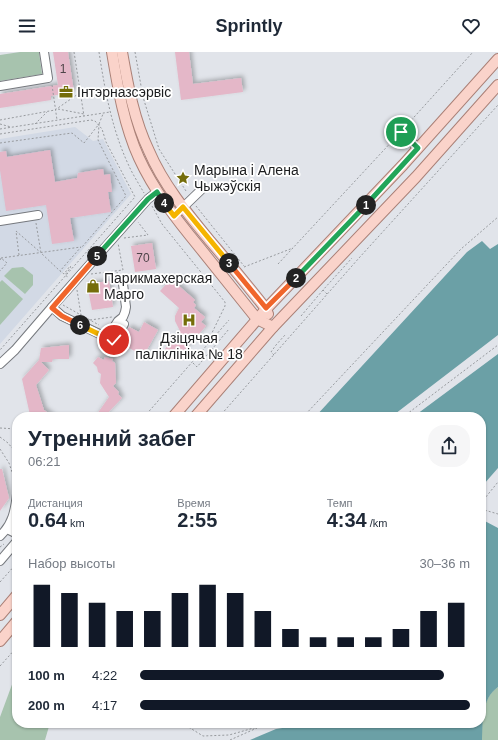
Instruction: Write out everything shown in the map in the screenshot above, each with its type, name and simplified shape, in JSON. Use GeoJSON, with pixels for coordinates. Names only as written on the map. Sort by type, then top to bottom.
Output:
{"type":"FeatureCollection","features":[{"type":"Feature","properties":{"kind":"main road"},"geometry":{"type":"LineString","coordinates":[[112,52],[116,80],[130,134],[138,157],[157,192],[174,216],[258,319],[273,327]]}},
{"type":"Feature","properties":{"kind":"main road"},"geometry":{"type":"LineString","coordinates":[[122,52],[126,78],[141,132],[161,175],[183,207],[266,308],[273,327]]}},
{"type":"Feature","properties":{"kind":"main road"},"geometry":{"type":"LineString","coordinates":[[177,412],[266,308],[418,148],[498,59]]}},
{"type":"Feature","properties":{"kind":"main road"},"geometry":{"type":"LineString","coordinates":[[199,412],[273,327],[416,177],[498,85]]}},
{"type":"Feature","properties":{"kind":"main road"},"geometry":{"type":"LineString","coordinates":[[0,615],[12,601]]}},
{"type":"Feature","properties":{"kind":"main road"},"geometry":{"type":"LineString","coordinates":[[0,641],[12,627]]}},
{"type":"Feature","properties":{"kind":"street"},"geometry":{"type":"LineString","coordinates":[[0,86],[48,78],[44,52]]}},
{"type":"Feature","properties":{"kind":"street"},"geometry":{"type":"LineString","coordinates":[[399,130],[418,148]]}},
{"type":"Feature","properties":{"kind":"street"},"geometry":{"type":"LineString","coordinates":[[174,216],[201,190]]}},
{"type":"Feature","properties":{"kind":"street"},"geometry":{"type":"LineString","coordinates":[[0,364],[15,350],[148,199],[157,192]]}},
{"type":"Feature","properties":{"kind":"street"},"geometry":{"type":"LineString","coordinates":[[0,221],[37,215]]}},
{"type":"Feature","properties":{"kind":"street"},"geometry":{"type":"LineString","coordinates":[[107,338],[118,321],[123,317],[125,312],[126,307],[123,284]]}},
{"type":"Feature","properties":{"kind":"street"},"geometry":{"type":"LineString","coordinates":[[52,308],[62,316],[107,338],[115,340],[124,324]]}},
{"type":"Feature","properties":{"kind":"street"},"geometry":{"type":"LineString","coordinates":[[0,536],[7,530],[12,518]]}},
{"type":"Feature","properties":{"kind":"street"},"geometry":{"type":"LineString","coordinates":[[7,530],[12,532]]}},
{"type":"Feature","properties":{"kind":"street"},"geometry":{"type":"LineString","coordinates":[[0,561],[12,547]]}},
{"type":"Feature","properties":{"kind":"path"},"geometry":{"type":"LineString","coordinates":[[74,52],[84,115]]}},
{"type":"Feature","properties":{"kind":"path"},"geometry":{"type":"LineString","coordinates":[[135,52],[143,97],[159,149],[186,192]]}},
{"type":"Feature","properties":{"kind":"path"},"geometry":{"type":"LineString","coordinates":[[278,264],[288,252],[295,247],[399,130],[473,52]]}},
{"type":"Feature","properties":{"kind":"path"},"geometry":{"type":"LineString","coordinates":[[51,81],[57,120]]}},
{"type":"Feature","properties":{"kind":"path"},"geometry":{"type":"LineString","coordinates":[[0,120],[55,110],[80,92]]}},
{"type":"Feature","properties":{"kind":"path"},"geometry":{"type":"LineString","coordinates":[[223,412],[359,258],[498,105]]}},
{"type":"Feature","properties":{"kind":"path"},"geometry":{"type":"LineString","coordinates":[[58,108],[84,115]]}},
{"type":"Feature","properties":{"kind":"path"},"geometry":{"type":"LineString","coordinates":[[35,124],[48,112]]}},
{"type":"Feature","properties":{"kind":"path"},"geometry":{"type":"LineString","coordinates":[[0,129],[110,112]]}},
{"type":"Feature","properties":{"kind":"path"},"geometry":{"type":"LineString","coordinates":[[81,247],[126,196],[98,140],[99,124],[103,113]]}},
{"type":"Feature","properties":{"kind":"path"},"geometry":{"type":"LineString","coordinates":[[0,134],[90,120],[95,121],[102,129],[106,142],[135,197],[0,350]]}},
{"type":"Feature","properties":{"kind":"path"},"geometry":{"type":"LineString","coordinates":[[0,124],[13,127]]}},
{"type":"Feature","properties":{"kind":"path"},"geometry":{"type":"LineString","coordinates":[[0,142],[72,133],[84,143],[99,124]]}},
{"type":"Feature","properties":{"kind":"path"},"geometry":{"type":"LineString","coordinates":[[194,204],[245,267],[295,247]]}},
{"type":"Feature","properties":{"kind":"path"},"geometry":{"type":"LineString","coordinates":[[37,215],[40,253]]}},
{"type":"Feature","properties":{"kind":"path"},"geometry":{"type":"LineString","coordinates":[[308,412],[461,249],[498,217]]}},
{"type":"Feature","properties":{"kind":"path"},"geometry":{"type":"LineString","coordinates":[[20,256],[16,231],[60,271]]}},
{"type":"Feature","properties":{"kind":"path"},"geometry":{"type":"LineString","coordinates":[[355,254],[359,258]]}},
{"type":"Feature","properties":{"kind":"path"},"geometry":{"type":"LineString","coordinates":[[301,316],[352,257]]}},
{"type":"Feature","properties":{"kind":"path"},"geometry":{"type":"LineString","coordinates":[[0,260],[1,258],[6,263],[0,271]]}},
{"type":"Feature","properties":{"kind":"path"},"geometry":{"type":"LineString","coordinates":[[323,290],[327,294]]}},
{"type":"Feature","properties":{"kind":"path"},"geometry":{"type":"LineString","coordinates":[[81,315],[101,326]]}},
{"type":"Feature","properties":{"kind":"path"},"geometry":{"type":"LineString","coordinates":[[90,320],[114,316],[110,323]]}},
{"type":"Feature","properties":{"kind":"path"},"geometry":{"type":"LineString","coordinates":[[148,412],[229,320]]}},
{"type":"Feature","properties":{"kind":"path"},"geometry":{"type":"LineString","coordinates":[[192,362],[197,366],[229,329]]}},
{"type":"Feature","properties":{"kind":"path"},"geometry":{"type":"LineString","coordinates":[[274,355],[271,352],[285,335]]}},
{"type":"Feature","properties":{"kind":"path"},"geometry":{"type":"LineString","coordinates":[[210,343],[214,347]]}},
{"type":"Feature","properties":{"kind":"path"},"geometry":{"type":"LineString","coordinates":[[410,412],[498,345]]}},
{"type":"Feature","properties":{"kind":"path"},"geometry":{"type":"LineString","coordinates":[[0,428],[12,429]]}},
{"type":"Feature","properties":{"kind":"path"},"geometry":{"type":"LineString","coordinates":[[0,437],[12,448]]}},
{"type":"Feature","properties":{"kind":"path"},"geometry":{"type":"LineString","coordinates":[[0,449],[9,463],[12,472]]}},
{"type":"Feature","properties":{"kind":"path"},"geometry":{"type":"LineString","coordinates":[[486,497],[498,482]]}},
{"type":"Feature","properties":{"kind":"path"},"geometry":{"type":"LineString","coordinates":[[486,510],[498,514]]}},
{"type":"Feature","properties":{"kind":"path"},"geometry":{"type":"LineString","coordinates":[[0,582],[12,569]]}},
{"type":"Feature","properties":{"kind":"path"},"geometry":{"type":"LineString","coordinates":[[0,666],[12,653]]}},
{"type":"Feature","properties":{"kind":"path"},"geometry":{"type":"LineString","coordinates":[[190,728],[203,736],[229,735],[254,728]]}},
{"type":"Feature","properties":{"kind":"path"},"geometry":{"type":"LineString","coordinates":[[230,740],[257,728]]}},
{"type":"Feature","properties":{"kind":"shaded area"},"geometry":{"type":"Polygon","coordinates":[[[75,127],[93,141],[103,139],[131,194],[0,344],[0,139],[75,127]]]}},
{"type":"Feature","properties":{"kind":"green space"},"geometry":{"type":"Polygon","coordinates":[[[20,52],[39,52],[42,74],[0,81],[0,55],[20,52]]]}},
{"type":"Feature","properties":{"kind":"green space"},"geometry":{"type":"Polygon","coordinates":[[[23,267],[33,275],[33,285],[25,294],[4,276],[12,268],[23,267]]]}},
{"type":"Feature","properties":{"kind":"green space"},"geometry":{"type":"Polygon","coordinates":[[[2,280],[23,299],[0,325],[0,282],[2,280]]]}},
{"type":"Feature","properties":{"kind":"green space"},"geometry":{"type":"Polygon","coordinates":[[[12,685],[12,728],[49,728],[45,740],[0,740],[0,717],[12,685]]]}},
{"type":"Feature","properties":{"kind":"green space"},"geometry":{"type":"Polygon","coordinates":[[[498,687],[498,740],[482,740],[483,728],[486,728],[486,702],[492,692],[498,687]]]}},
{"type":"Feature","properties":{"kind":"water"},"geometry":{"type":"Polygon","coordinates":[[[482,241],[490,249],[498,244],[498,335],[398,412],[320,412],[467,252],[482,241]]]}},
{"type":"Feature","properties":{"kind":"water"},"geometry":{"type":"Polygon","coordinates":[[[498,354],[498,468],[486,482],[486,412],[420,412],[498,354]]]}},
{"type":"Feature","properties":{"kind":"water"},"geometry":{"type":"Polygon","coordinates":[[[486,522],[498,528],[498,687],[488,698],[486,704],[486,522]]]}},
{"type":"Feature","properties":{"kind":"water"},"geometry":{"type":"Polygon","coordinates":[[[483,728],[482,740],[250,740],[276,729],[483,728]]]}},
{"type":"Feature","properties":{"kind":"building"},"geometry":{"type":"Polygon","coordinates":[[[53,52],[68,52],[74,92],[51,96],[51,100],[0,108],[0,94],[58,85],[53,52]]]}},
{"type":"Feature","properties":{"kind":"building"},"geometry":{"type":"Polygon","coordinates":[[[175,52],[189,52],[193,84],[241,78],[243,92],[181,100],[175,52]]]}},
{"type":"Feature","properties":{"kind":"building"},"geometry":{"type":"Polygon","coordinates":[[[50,150],[55,182],[77,178],[78,173],[103,169],[104,175],[110,174],[112,192],[108,192],[111,212],[70,218],[74,241],[52,244],[46,205],[6,211],[0,170],[0,152],[6,151],[7,157],[50,150]]]}},
{"type":"Feature","properties":{"kind":"building"},"geometry":{"type":"Polygon","coordinates":[[[152,243],[156,269],[135,272],[131,246],[152,243]]]}},
{"type":"Feature","properties":{"kind":"building","name":"Дзіцячая паліклініка № 18"},"geometry":{"type":"Polygon","coordinates":[[[171,279],[195,300],[193,302],[196,305],[194,308],[205,317],[201,322],[206,326],[175,361],[167,355],[169,352],[165,349],[180,331],[175,321],[175,316],[179,308],[160,291],[171,279]]]}},
{"type":"Feature","properties":{"kind":"building"},"geometry":{"type":"Polygon","coordinates":[[[109,281],[113,307],[92,310],[87,284],[109,281]]]}},
{"type":"Feature","properties":{"kind":"building"},"geometry":{"type":"Polygon","coordinates":[[[144,322],[158,330],[144,355],[142,355],[120,343],[129,327],[139,332],[144,322]]]}},
{"type":"Feature","properties":{"kind":"building"},"geometry":{"type":"Polygon","coordinates":[[[69,345],[69,359],[53,359],[52,362],[41,362],[49,370],[36,385],[44,410],[47,412],[29,412],[22,379],[39,360],[41,348],[69,345]]]}},
{"type":"Feature","properties":{"kind":"building"},"geometry":{"type":"Polygon","coordinates":[[[98,357],[104,360],[105,357],[113,359],[112,361],[115,363],[116,383],[113,386],[122,398],[109,412],[98,412],[109,397],[100,383],[101,374],[98,372],[97,367],[93,363],[98,357]]]}},
{"type":"Feature","properties":{"kind":"building"},"geometry":{"type":"Polygon","coordinates":[[[0,469],[2,469],[9,498],[0,511],[0,469]]]}},
{"type":"Feature","properties":{"kind":"place","name":"Інтэрназсэрвіс"},"geometry":{"type":"Point","coordinates":[66,92]}},
{"type":"Feature","properties":{"kind":"place","name":"Марына і Алена Чыжэўскія"},"geometry":{"type":"Point","coordinates":[183,178]}},
{"type":"Feature","properties":{"kind":"place","name":"Парикмахерская Марго"},"geometry":{"type":"Point","coordinates":[93,286]}},
{"type":"Feature","properties":{"kind":"place","name":"Дзіцячая паліклініка № 18"},"geometry":{"type":"Point","coordinates":[189,320]}},
{"type":"Feature","properties":{"kind":"route"},"geometry":{"type":"LineString","coordinates":[[114,340],[62,316],[52,308],[148,199],[157,192],[174,216],[183,207],[266,308],[418,148],[401,132]]}}]}
